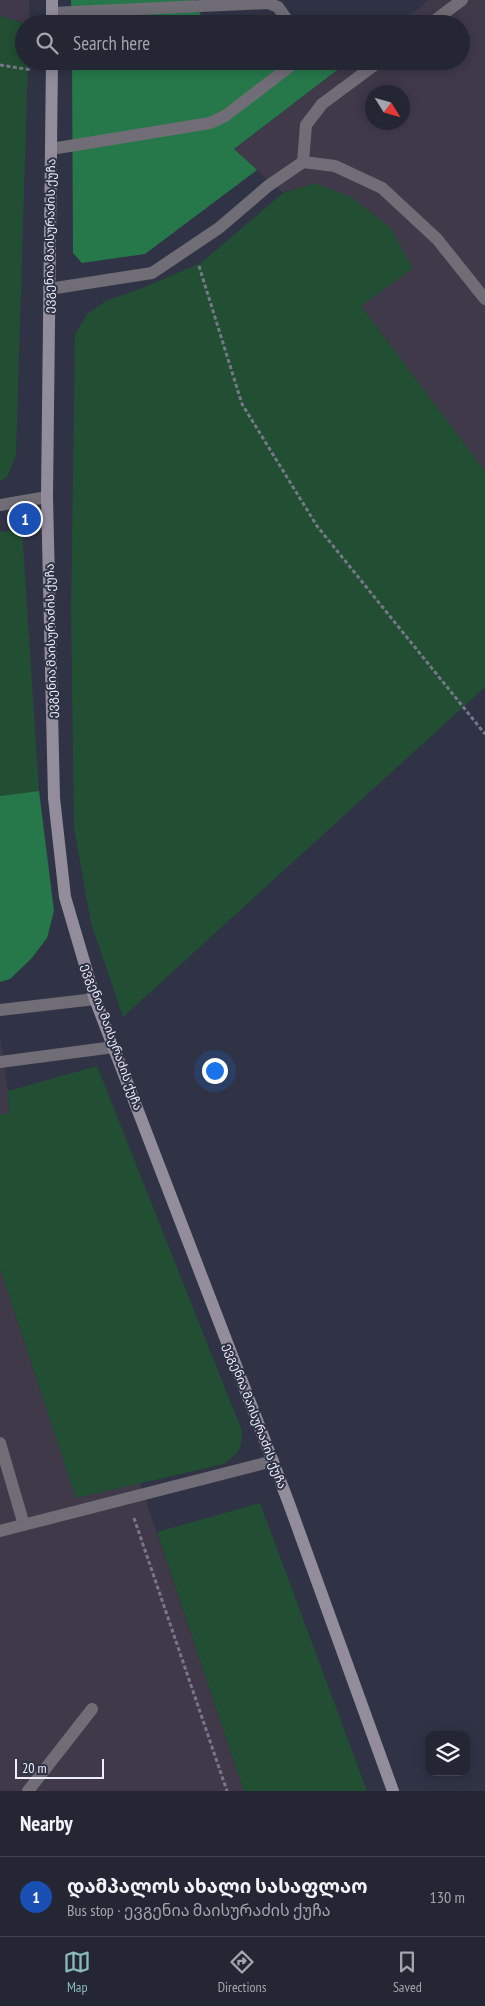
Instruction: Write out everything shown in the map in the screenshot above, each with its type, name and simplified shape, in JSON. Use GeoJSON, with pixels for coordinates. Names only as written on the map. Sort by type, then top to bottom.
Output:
{"type":"FeatureCollection","features":[{"type":"Feature","properties":{"kind":"street"},"geometry":{"type":"LineString","coordinates":[[52,0],[52,15]]}},
{"type":"Feature","properties":{"kind":"street"},"geometry":{"type":"LineString","coordinates":[[442,15],[462,0]]}},
{"type":"Feature","properties":{"kind":"street"},"geometry":{"type":"LineString","coordinates":[[98,15],[268,4],[278,7],[284,15]]}},
{"type":"Feature","properties":{"kind":"street","name":"ევგენია მაისურაძის ქუჩა"},"geometry":{"type":"LineString","coordinates":[[52,70],[47,497],[54,798],[65,897],[95,998],[273,1461],[394,1791]]}},
{"type":"Feature","properties":{"kind":"street"},"geometry":{"type":"LineString","coordinates":[[50,149],[210,123],[225,116],[285,70]]}},
{"type":"Feature","properties":{"kind":"street"},"geometry":{"type":"LineString","coordinates":[[303,162],[306,125],[322,104],[368,70]]}},
{"type":"Feature","properties":{"kind":"street"},"geometry":{"type":"LineString","coordinates":[[49,289],[152,273],[219,228],[268,186],[303,162],[335,166],[382,188],[437,239],[485,299]]}},
{"type":"Feature","properties":{"kind":"street"},"geometry":{"type":"LineString","coordinates":[[0,505],[47,497]]}},
{"type":"Feature","properties":{"kind":"street"},"geometry":{"type":"LineString","coordinates":[[0,1010],[95,998]]}},
{"type":"Feature","properties":{"kind":"street"},"geometry":{"type":"LineString","coordinates":[[0,1062],[114,1047]]}},
{"type":"Feature","properties":{"kind":"street"},"geometry":{"type":"LineString","coordinates":[[0,1443],[24,1525]]}},
{"type":"Feature","properties":{"kind":"street"},"geometry":{"type":"LineString","coordinates":[[0,1531],[273,1461]]}},
{"type":"Feature","properties":{"kind":"street"},"geometry":{"type":"LineString","coordinates":[[28,1791],[92,1709]]}},
{"type":"Feature","properties":{"kind":"path"},"geometry":{"type":"LineString","coordinates":[[0,65],[15,66]]}},
{"type":"Feature","properties":{"kind":"path"},"geometry":{"type":"LineString","coordinates":[[192,246],[242,404],[317,526],[485,734]]}},
{"type":"Feature","properties":{"kind":"path"},"geometry":{"type":"LineString","coordinates":[[127,1499],[227,1791]]}},
{"type":"Feature","properties":{"kind":"shaded area"},"geometry":{"type":"Polygon","coordinates":[[[0,0],[29,0],[29,15],[15,15],[15,20],[0,16],[0,0]]]}},
{"type":"Feature","properties":{"kind":"shaded area"},"geometry":{"type":"Polygon","coordinates":[[[429,0],[485,0],[485,471],[361,306],[413,268],[315,183],[283,193],[234,150],[337,70],[470,70],[470,15],[410,15],[429,0]]]}},
{"type":"Feature","properties":{"kind":"shaded area"},"geometry":{"type":"Polygon","coordinates":[[[0,1036],[8,1091],[9,1114],[0,1114],[0,1036]]]}},
{"type":"Feature","properties":{"kind":"shaded area"},"geometry":{"type":"Polygon","coordinates":[[[0,1269],[76,1498],[140,1483],[244,1791],[0,1791],[0,1269]]]}},
{"type":"Feature","properties":{"kind":"green space"},"geometry":{"type":"Polygon","coordinates":[[[71,0],[194,0],[201,15],[72,15],[71,0]]]}},
{"type":"Feature","properties":{"kind":"green space"},"geometry":{"type":"Polygon","coordinates":[[[0,16],[15,21],[15,70],[28,70],[16,456],[7,477],[0,481],[0,16]]]}},
{"type":"Feature","properties":{"kind":"green space"},"geometry":{"type":"Polygon","coordinates":[[[72,70],[337,70],[234,149],[257,170],[145,254],[82,263],[73,253],[72,70]]]}},
{"type":"Feature","properties":{"kind":"green space"},"geometry":{"type":"Polygon","coordinates":[[[315,183],[351,197],[390,227],[413,268],[361,306],[485,471],[485,687],[123,1017],[91,923],[74,828],[71,612],[75,335],[87,314],[106,301],[201,263],[283,193],[315,183]]]}},
{"type":"Feature","properties":{"kind":"green space"},"geometry":{"type":"Polygon","coordinates":[[[22,529],[39,791],[0,796],[0,532],[22,529]]]}},
{"type":"Feature","properties":{"kind":"green space"},"geometry":{"type":"Polygon","coordinates":[[[39,791],[54,911],[47,938],[31,959],[10,979],[0,982],[0,796],[39,791]]]}},
{"type":"Feature","properties":{"kind":"green space"},"geometry":{"type":"Polygon","coordinates":[[[97,1066],[242,1431],[242,1437],[238,1450],[224,1464],[76,1498],[0,1269],[0,1114],[9,1114],[8,1091],[97,1066]]]}},
{"type":"Feature","properties":{"kind":"green space"},"geometry":{"type":"Polygon","coordinates":[[[260,1503],[367,1791],[244,1791],[157,1532],[260,1503]]]}},
{"type":"Feature","properties":{"kind":"place","name":"დამპალოს ახალი სასაფლაო"},"geometry":{"type":"Point","coordinates":[25,519]}}]}
